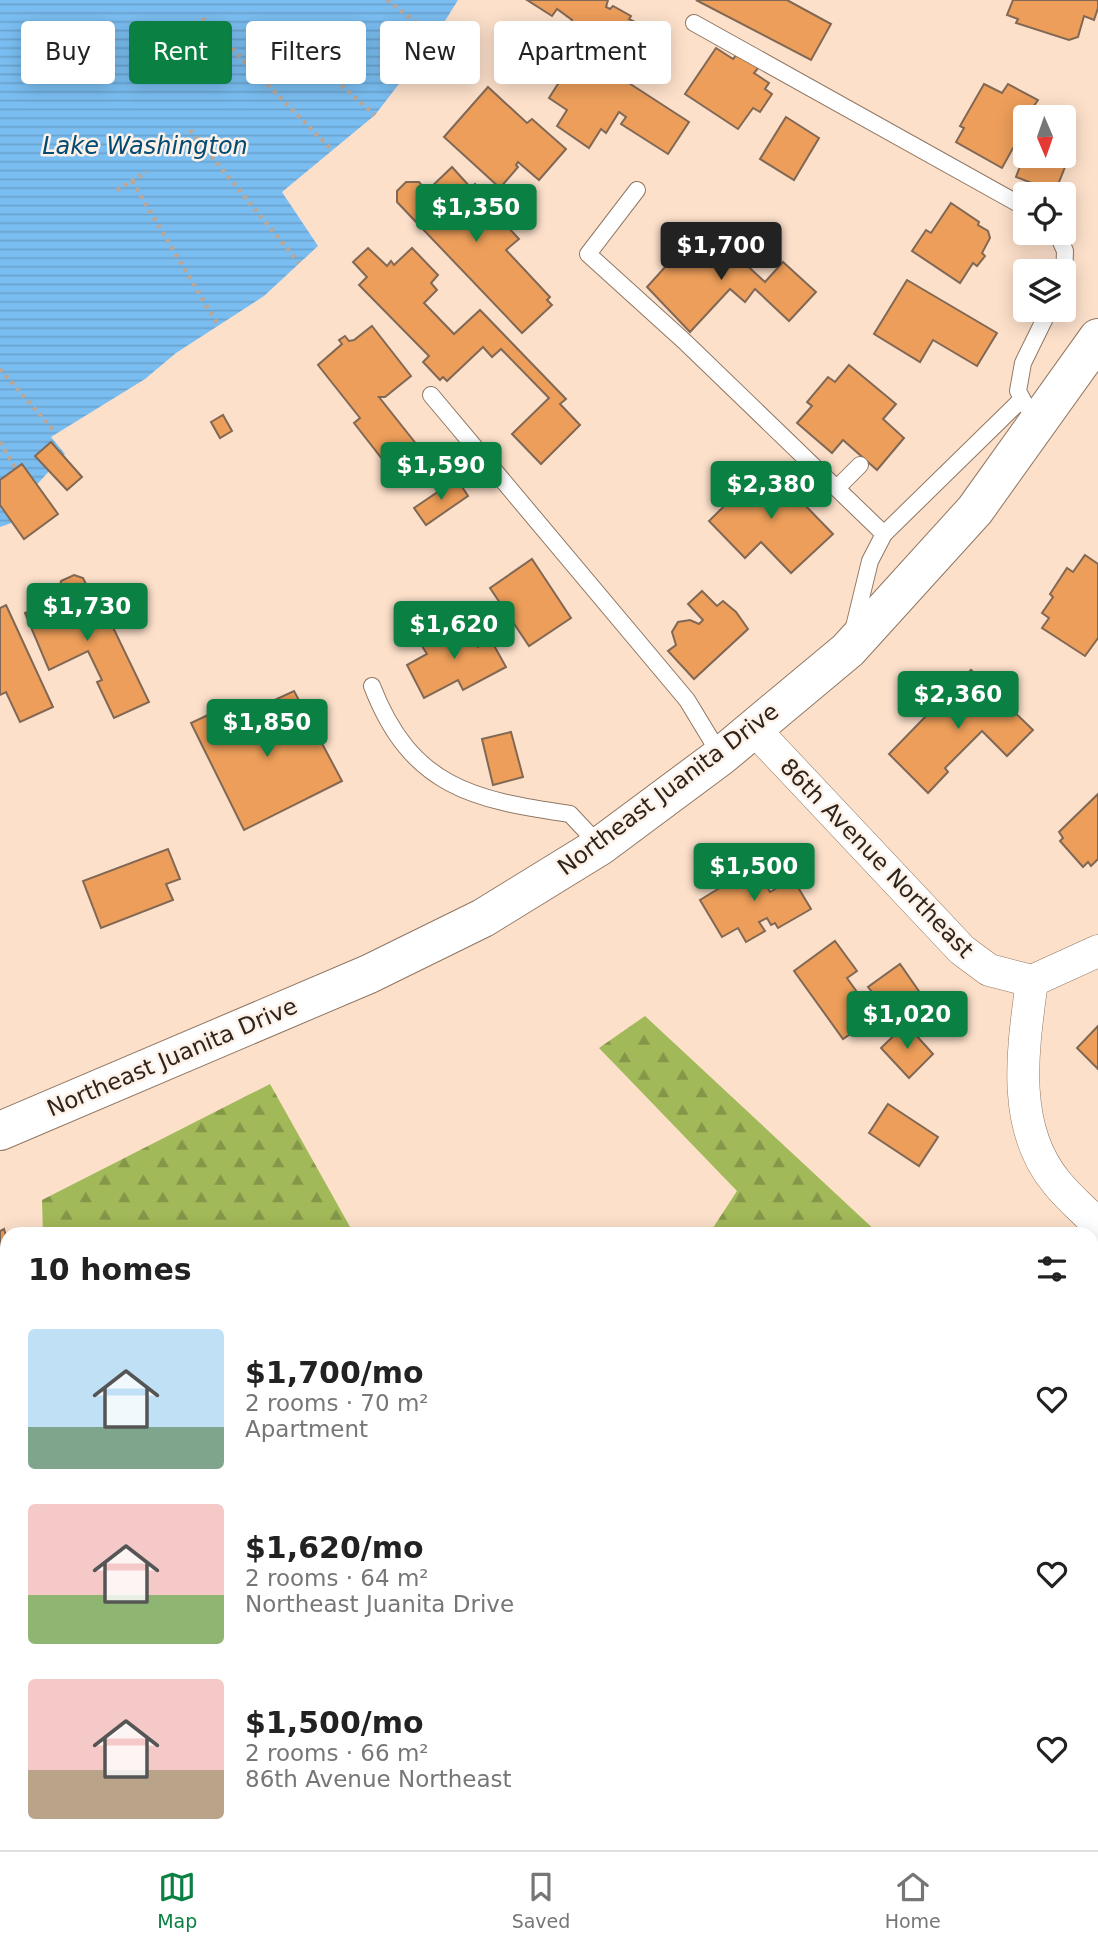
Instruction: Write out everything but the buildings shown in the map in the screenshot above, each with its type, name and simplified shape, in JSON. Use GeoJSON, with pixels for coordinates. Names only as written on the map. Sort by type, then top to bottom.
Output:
{"type":"FeatureCollection","features":[{"type":"Feature","properties":{"kind":"main road","name":"Northeast Juanita Drive"},"geometry":{"type":"LineString","coordinates":[[0,1131],[369,974],[483,918],[600,846],[721,757],[848,650],[975,510],[1030,412],[1098,338]]}},
{"type":"Feature","properties":{"kind":"street","name":"86th Avenue Northeast"},"geometry":{"type":"LineString","coordinates":[[754,729],[962,950],[989,970],[1032,981]]}},
{"type":"Feature","properties":{"kind":"street"},"geometry":{"type":"LineString","coordinates":[[1098,951],[1032,981],[1023,1047],[1023,1095],[1032,1138],[1055,1181],[1098,1226]]}},
{"type":"Feature","properties":{"kind":"lane"},"geometry":{"type":"LineString","coordinates":[[694,23],[1013,201]]}},
{"type":"Feature","properties":{"kind":"lane"},"geometry":{"type":"LineString","coordinates":[[637,190],[589,254],[884,534]]}},
{"type":"Feature","properties":{"kind":"lane"},"geometry":{"type":"LineString","coordinates":[[848,650],[870,561],[884,534],[1030,412],[1017,391],[1023,363],[1043,322]]}},
{"type":"Feature","properties":{"kind":"lane"},"geometry":{"type":"LineString","coordinates":[[431,395],[687,700],[721,757]]}},
{"type":"Feature","properties":{"kind":"lane"},"geometry":{"type":"LineString","coordinates":[[837,488],[860,466]]}},
{"type":"Feature","properties":{"kind":"lane"},"geometry":{"type":"LineString","coordinates":[[372,686],[383,713],[408,752],[444,781],[476,796],[515,807],[570,814],[600,846]]}},
{"type":"Feature","properties":{"kind":"path"},"geometry":{"type":"LineString","coordinates":[[387,0],[414,21]]}},
{"type":"Feature","properties":{"kind":"path"},"geometry":{"type":"LineString","coordinates":[[201,18],[331,149]]}},
{"type":"Feature","properties":{"kind":"path"},"geometry":{"type":"LineString","coordinates":[[340,84],[375,115]]}},
{"type":"Feature","properties":{"kind":"path"},"geometry":{"type":"LineString","coordinates":[[190,131],[299,262]]}},
{"type":"Feature","properties":{"kind":"path"},"geometry":{"type":"LineString","coordinates":[[117,190],[147,172]]}},
{"type":"Feature","properties":{"kind":"path"},"geometry":{"type":"LineString","coordinates":[[132,181],[218,325]]}},
{"type":"Feature","properties":{"kind":"path"},"geometry":{"type":"LineString","coordinates":[[0,369],[56,433]]}},
{"type":"Feature","properties":{"kind":"path"},"geometry":{"type":"LineString","coordinates":[[0,442],[16,469]]}},
{"type":"Feature","properties":{"kind":"green space"},"geometry":{"type":"Polygon","coordinates":[[[645,1016],[871,1227],[714,1227],[737,1191],[599,1048],[645,1016]]]}},
{"type":"Feature","properties":{"kind":"green space"},"geometry":{"type":"Polygon","coordinates":[[[270,1084],[350,1227],[43,1227],[42,1200],[270,1084]]]}},
{"type":"Feature","properties":{"kind":"water","name":"Lake Washington"},"geometry":{"type":"Polygon","coordinates":[[[0,0],[458,0],[445,21],[380,21],[380,84],[399,84],[375,115],[282,192],[318,246],[264,296],[176,353],[145,379],[51,437],[65,454],[30,492],[17,521],[0,527],[0,0]]]}}]}
